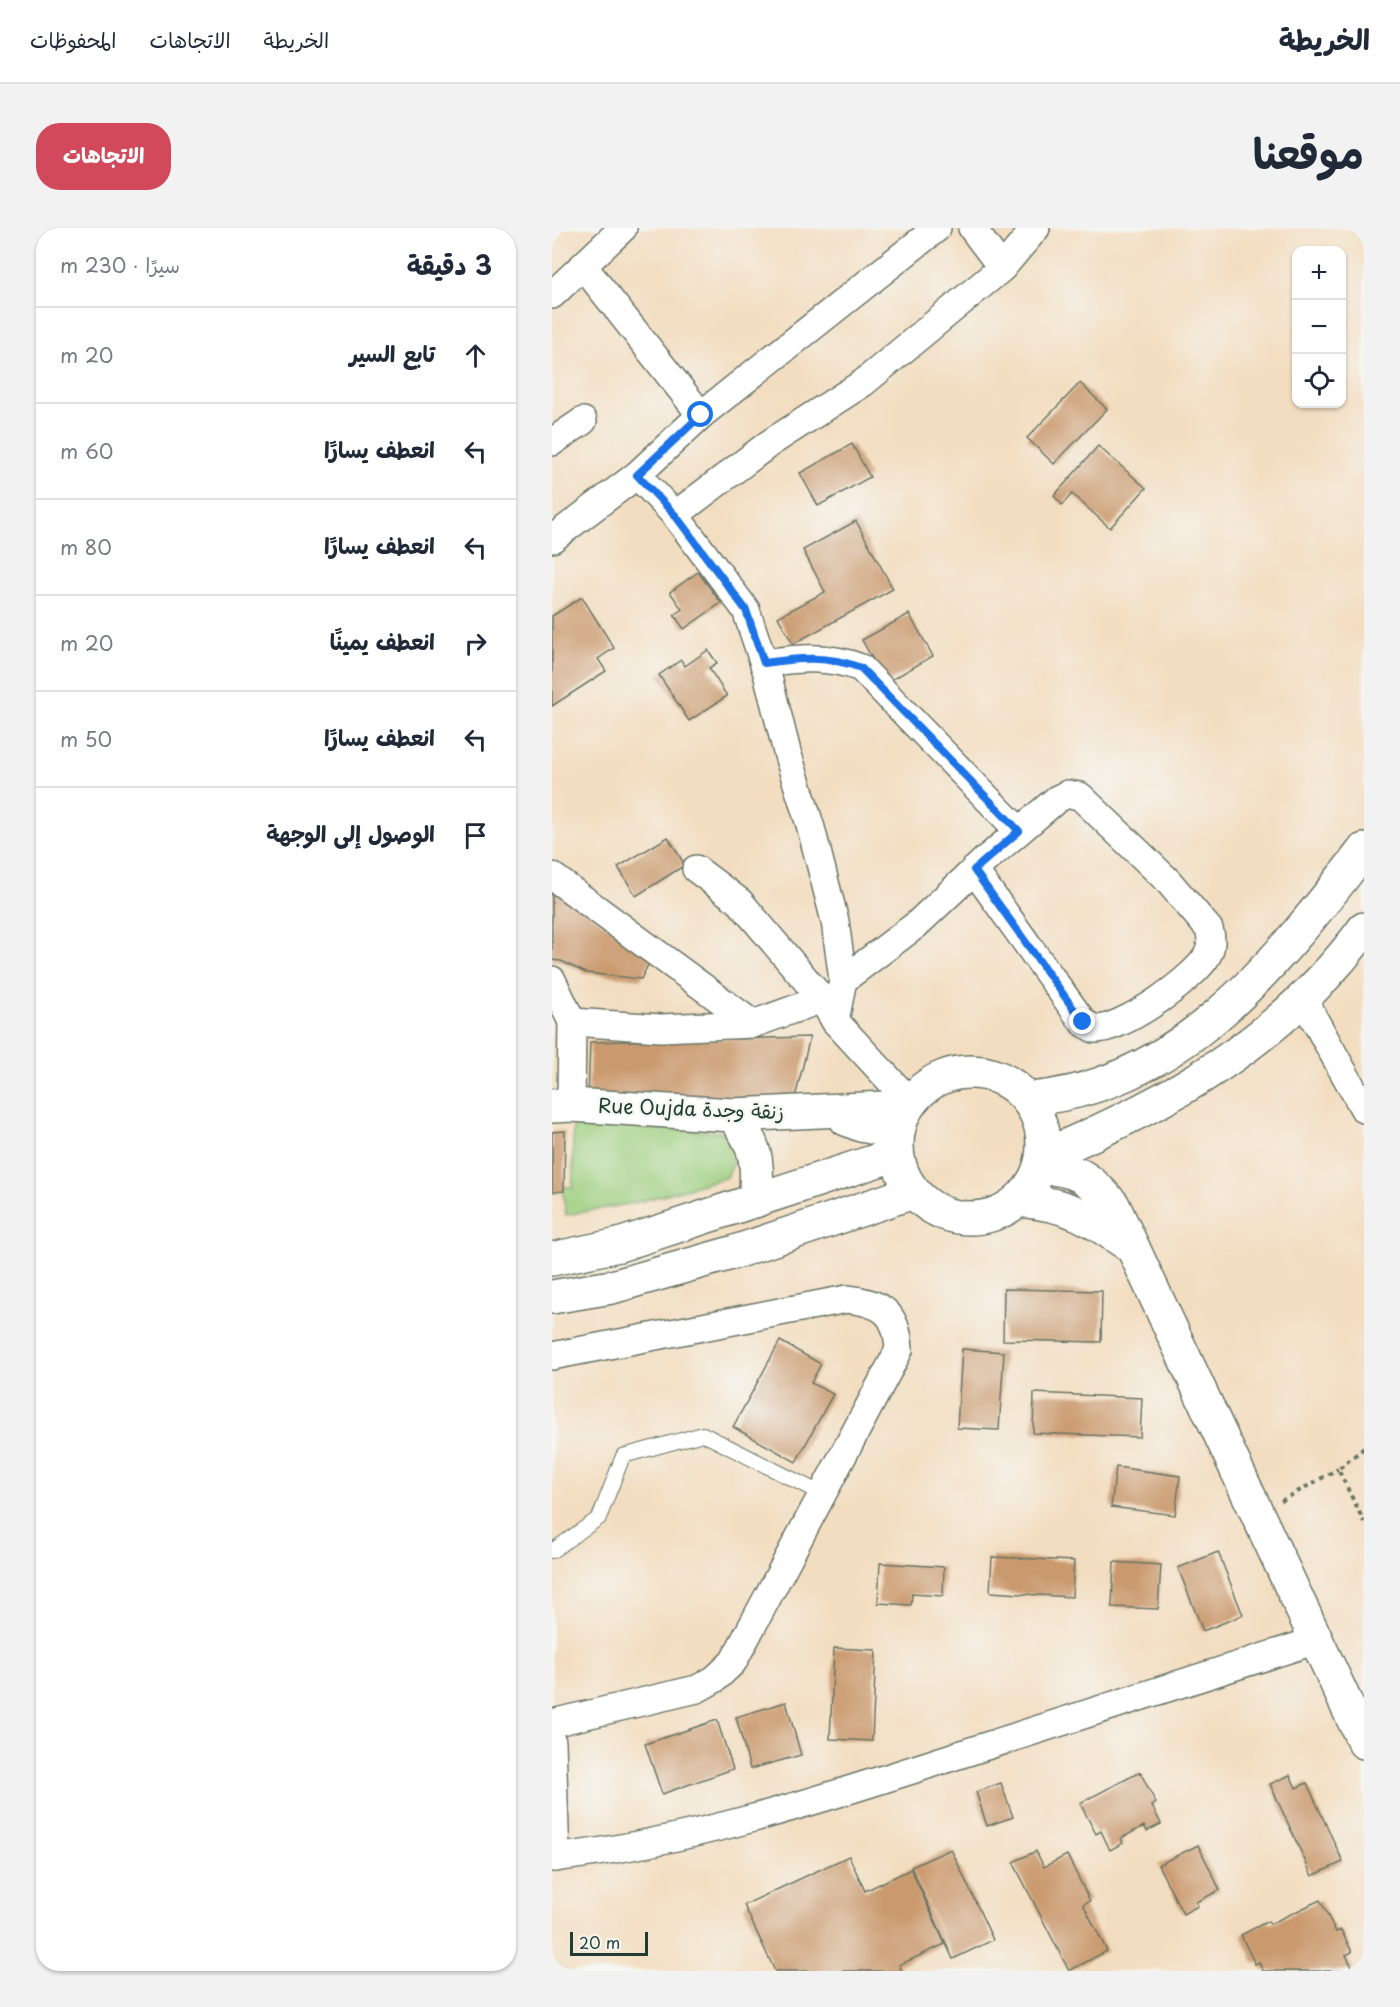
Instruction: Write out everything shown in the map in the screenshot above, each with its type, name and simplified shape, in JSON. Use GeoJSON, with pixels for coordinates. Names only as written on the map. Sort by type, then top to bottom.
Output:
{"type":"FeatureCollection","features":[{"type":"Feature","properties":{"kind":"main road"},"geometry":{"type":"LineString","coordinates":[[1028,1099],[1056,1097],[1109,1083],[1167,1053],[1225,1011],[1299,934],[1364,850]]}},
{"type":"Feature","properties":{"kind":"main road"},"geometry":{"type":"LineString","coordinates":[[1042,1161],[1197,1081],[1255,1042],[1302,998],[1364,929]]}},
{"type":"Feature","properties":{"kind":"main road"},"geometry":{"type":"LineString","coordinates":[[968,1072],[990,1074],[1011,1084],[1028,1099],[1038,1116],[1043,1136],[1042,1161],[1032,1185],[1019,1200],[994,1215],[964,1219],[936,1211],[913,1192],[902,1174],[903,1124],[926,1086],[946,1075],[968,1072]]}},
{"type":"Feature","properties":{"kind":"main road","name":"Rue Oujda زنقة وجدة"},"geometry":{"type":"LineString","coordinates":[[561,1106],[733,1115],[830,1112],[903,1124]]}},
{"type":"Feature","properties":{"kind":"main road"},"geometry":{"type":"LineString","coordinates":[[733,1115],[756,1152],[758,1171],[755,1201]]}},
{"type":"Feature","properties":{"kind":"main road"},"geometry":{"type":"LineString","coordinates":[[552,1259],[619,1245],[755,1201],[903,1124]]}},
{"type":"Feature","properties":{"kind":"main road"},"geometry":{"type":"LineString","coordinates":[[1042,1161],[1084,1175],[1113,1205],[1317,1640],[1361,1726]]}},
{"type":"Feature","properties":{"kind":"main road"},"geometry":{"type":"LineString","coordinates":[[552,1297],[612,1287],[735,1252],[913,1192]]}},
{"type":"Feature","properties":{"kind":"main road"},"geometry":{"type":"LineString","coordinates":[[1019,1200],[1069,1208],[1086,1216],[1134,1250]]}},
{"type":"Feature","properties":{"kind":"street"},"geometry":{"type":"LineString","coordinates":[[552,539],[637,475],[701,415],[937,228]]}},
{"type":"Feature","properties":{"kind":"street"},"geometry":{"type":"LineString","coordinates":[[972,228],[1002,268]]}},
{"type":"Feature","properties":{"kind":"street"},"geometry":{"type":"LineString","coordinates":[[675,515],[770,443],[863,383],[1002,268],[1036,228]]}},
{"type":"Feature","properties":{"kind":"street"},"geometry":{"type":"LineString","coordinates":[[552,295],[584,267],[616,230]]}},
{"type":"Feature","properties":{"kind":"street"},"geometry":{"type":"LineString","coordinates":[[584,267],[701,415]]}},
{"type":"Feature","properties":{"kind":"street"},"geometry":{"type":"LineString","coordinates":[[552,442],[583,421]]}},
{"type":"Feature","properties":{"kind":"street"},"geometry":{"type":"LineString","coordinates":[[637,475],[675,515],[746,610],[764,663],[835,921],[843,980]]}},
{"type":"Feature","properties":{"kind":"street"},"geometry":{"type":"LineString","coordinates":[[764,663],[810,657],[839,660],[861,668],[1019,831]]}},
{"type":"Feature","properties":{"kind":"street"},"geometry":{"type":"LineString","coordinates":[[829,1010],[843,980],[915,925],[974,870],[1019,831],[1057,799],[1068,794],[1080,796],[1168,881],[1209,928],[1212,938],[1209,953],[1201,966],[1163,996],[1114,1025],[1094,1029],[1083,1022],[974,870]]}},
{"type":"Feature","properties":{"kind":"street"},"geometry":{"type":"LineString","coordinates":[[696,869],[740,902],[829,1010],[903,1124]]}},
{"type":"Feature","properties":{"kind":"street"},"geometry":{"type":"LineString","coordinates":[[552,876],[753,1024]]}},
{"type":"Feature","properties":{"kind":"street"},"geometry":{"type":"LineString","coordinates":[[552,980],[572,1022],[561,1106]]}},
{"type":"Feature","properties":{"kind":"street"},"geometry":{"type":"LineString","coordinates":[[1302,998],[1364,1109]]}},
{"type":"Feature","properties":{"kind":"street"},"geometry":{"type":"LineString","coordinates":[[572,1022],[661,1028],[753,1024],[829,1010]]}},
{"type":"Feature","properties":{"kind":"street"},"geometry":{"type":"LineString","coordinates":[[552,1356],[847,1299],[874,1302],[889,1315],[898,1330],[899,1350],[733,1662],[715,1679],[697,1689],[552,1723]]}},
{"type":"Feature","properties":{"kind":"street"},"geometry":{"type":"LineString","coordinates":[[552,1742],[554,1858],[637,1846],[717,1828],[852,1789],[1317,1640]]}},
{"type":"Feature","properties":{"kind":"lane"},"geometry":{"type":"LineString","coordinates":[[552,1551],[599,1518],[623,1456],[703,1434],[822,1494]]}},
{"type":"Feature","properties":{"kind":"path"},"geometry":{"type":"LineString","coordinates":[[1258,1514],[1338,1469],[1364,1448]]}},
{"type":"Feature","properties":{"kind":"path"},"geometry":{"type":"LineString","coordinates":[[1338,1469],[1364,1522]]}},
{"type":"Feature","properties":{"kind":"green space"},"geometry":{"type":"Polygon","coordinates":[[[573,1124],[723,1132],[736,1157],[727,1177],[634,1203],[566,1215],[562,1186],[573,1188],[573,1124]]]}},
{"type":"Feature","properties":{"kind":"building"},"geometry":{"type":"Polygon","coordinates":[[[1080,383],[1107,409],[1054,464],[1027,438],[1080,383]]]}},
{"type":"Feature","properties":{"kind":"building"},"geometry":{"type":"Polygon","coordinates":[[[852,444],[870,477],[818,506],[800,473],[852,444]]]}},
{"type":"Feature","properties":{"kind":"building"},"geometry":{"type":"Polygon","coordinates":[[[1098,446],[1146,488],[1110,528],[1072,494],[1062,505],[1054,496],[1098,446]]]}},
{"type":"Feature","properties":{"kind":"building"},"geometry":{"type":"Polygon","coordinates":[[[856,521],[893,589],[793,644],[778,617],[825,592],[803,550],[856,521]]]}},
{"type":"Feature","properties":{"kind":"building"},"geometry":{"type":"Polygon","coordinates":[[[698,572],[721,603],[684,629],[674,615],[682,609],[670,592],[698,572]]]}},
{"type":"Feature","properties":{"kind":"building"},"geometry":{"type":"Polygon","coordinates":[[[582,597],[614,648],[598,659],[606,671],[552,706],[552,616],[582,597]]]}},
{"type":"Feature","properties":{"kind":"building"},"geometry":{"type":"Polygon","coordinates":[[[909,614],[933,656],[886,683],[862,640],[909,614]]]}},
{"type":"Feature","properties":{"kind":"building"},"geometry":{"type":"Polygon","coordinates":[[[708,650],[717,663],[709,668],[727,696],[689,721],[659,675],[681,660],[685,666],[708,650]]]}},
{"type":"Feature","properties":{"kind":"building"},"geometry":{"type":"Polygon","coordinates":[[[668,837],[685,865],[636,896],[618,867],[668,837]]]}},
{"type":"Feature","properties":{"kind":"building"},"geometry":{"type":"Polygon","coordinates":[[[552,890],[653,955],[641,979],[586,973],[561,961],[552,960],[552,890]]]}},
{"type":"Feature","properties":{"kind":"building"},"geometry":{"type":"Polygon","coordinates":[[[810,1037],[793,1106],[588,1100],[590,1042],[810,1037]]]}},
{"type":"Feature","properties":{"kind":"building"},"geometry":{"type":"Polygon","coordinates":[[[565,1131],[564,1191],[552,1192],[552,1132],[565,1131]]]}},
{"type":"Feature","properties":{"kind":"building"},"geometry":{"type":"Polygon","coordinates":[[[1004,1289],[1102,1291],[1101,1342],[1003,1340],[1004,1289]]]}},
{"type":"Feature","properties":{"kind":"building"},"geometry":{"type":"Polygon","coordinates":[[[780,1341],[821,1364],[811,1383],[833,1394],[796,1462],[733,1427],[780,1341]]]}},
{"type":"Feature","properties":{"kind":"building"},"geometry":{"type":"Polygon","coordinates":[[[962,1349],[1004,1352],[999,1430],[957,1428],[962,1349]]]}},
{"type":"Feature","properties":{"kind":"building"},"geometry":{"type":"Polygon","coordinates":[[[1034,1393],[1142,1398],[1140,1437],[1033,1433],[1034,1393]]]}},
{"type":"Feature","properties":{"kind":"building"},"geometry":{"type":"Polygon","coordinates":[[[1116,1467],[1180,1476],[1175,1515],[1111,1507],[1116,1467]]]}},
{"type":"Feature","properties":{"kind":"building"},"geometry":{"type":"Polygon","coordinates":[[[1218,1552],[1243,1615],[1203,1631],[1178,1568],[1218,1552]]]}},
{"type":"Feature","properties":{"kind":"building"},"geometry":{"type":"Polygon","coordinates":[[[992,1557],[1074,1561],[1072,1597],[990,1592],[992,1557]]]}},
{"type":"Feature","properties":{"kind":"building"},"geometry":{"type":"Polygon","coordinates":[[[1114,1562],[1161,1565],[1158,1609],[1112,1607],[1114,1562]]]}},
{"type":"Feature","properties":{"kind":"building"},"geometry":{"type":"Polygon","coordinates":[[[880,1563],[944,1567],[943,1596],[912,1594],[911,1605],[878,1603],[880,1563]]]}},
{"type":"Feature","properties":{"kind":"building"},"geometry":{"type":"Polygon","coordinates":[[[834,1648],[876,1650],[872,1741],[830,1739],[834,1648]]]}},
{"type":"Feature","properties":{"kind":"building"},"geometry":{"type":"Polygon","coordinates":[[[786,1702],[801,1755],[750,1769],[736,1717],[786,1702]]]}},
{"type":"Feature","properties":{"kind":"building"},"geometry":{"type":"Polygon","coordinates":[[[717,1720],[733,1769],[662,1794],[645,1744],[717,1720]]]}},
{"type":"Feature","properties":{"kind":"building"},"geometry":{"type":"Polygon","coordinates":[[[1140,1772],[1156,1803],[1152,1806],[1161,1824],[1147,1831],[1144,1826],[1121,1838],[1123,1843],[1110,1850],[1101,1831],[1096,1834],[1080,1803],[1140,1772]]]}},
{"type":"Feature","properties":{"kind":"building"},"geometry":{"type":"Polygon","coordinates":[[[1290,1775],[1296,1788],[1307,1783],[1343,1862],[1312,1876],[1270,1784],[1290,1775]]]}},
{"type":"Feature","properties":{"kind":"building"},"geometry":{"type":"Polygon","coordinates":[[[1001,1783],[1013,1817],[987,1826],[976,1792],[1001,1783]]]}},
{"type":"Feature","properties":{"kind":"building"},"geometry":{"type":"Polygon","coordinates":[[[1198,1845],[1220,1890],[1196,1902],[1198,1906],[1183,1914],[1158,1865],[1198,1845]]]}},
{"type":"Feature","properties":{"kind":"building"},"geometry":{"type":"Polygon","coordinates":[[[951,1849],[993,1940],[953,1959],[911,1867],[951,1849]]]}},
{"type":"Feature","properties":{"kind":"building"},"geometry":{"type":"Polygon","coordinates":[[[1036,1851],[1044,1867],[1067,1855],[1090,1901],[1083,1904],[1107,1951],[1069,1971],[1013,1862],[1036,1851]]]}},
{"type":"Feature","properties":{"kind":"building"},"geometry":{"type":"Polygon","coordinates":[[[849,1856],[865,1891],[911,1869],[945,1944],[899,1965],[902,1971],[775,1971],[744,1905],[849,1856]]]}},
{"type":"Feature","properties":{"kind":"building"},"geometry":{"type":"Polygon","coordinates":[[[1320,1900],[1336,1932],[1341,1930],[1352,1952],[1346,1955],[1354,1971],[1263,1971],[1259,1962],[1255,1964],[1241,1935],[1268,1921],[1270,1924],[1320,1900]]]}},
{"type":"Feature","properties":{"kind":"route"},"geometry":{"type":"LineString","coordinates":[[701,415],[637,475],[675,515],[746,610],[764,663],[810,657],[839,660],[861,668],[1019,831],[974,870],[1083,1022]]}}]}
